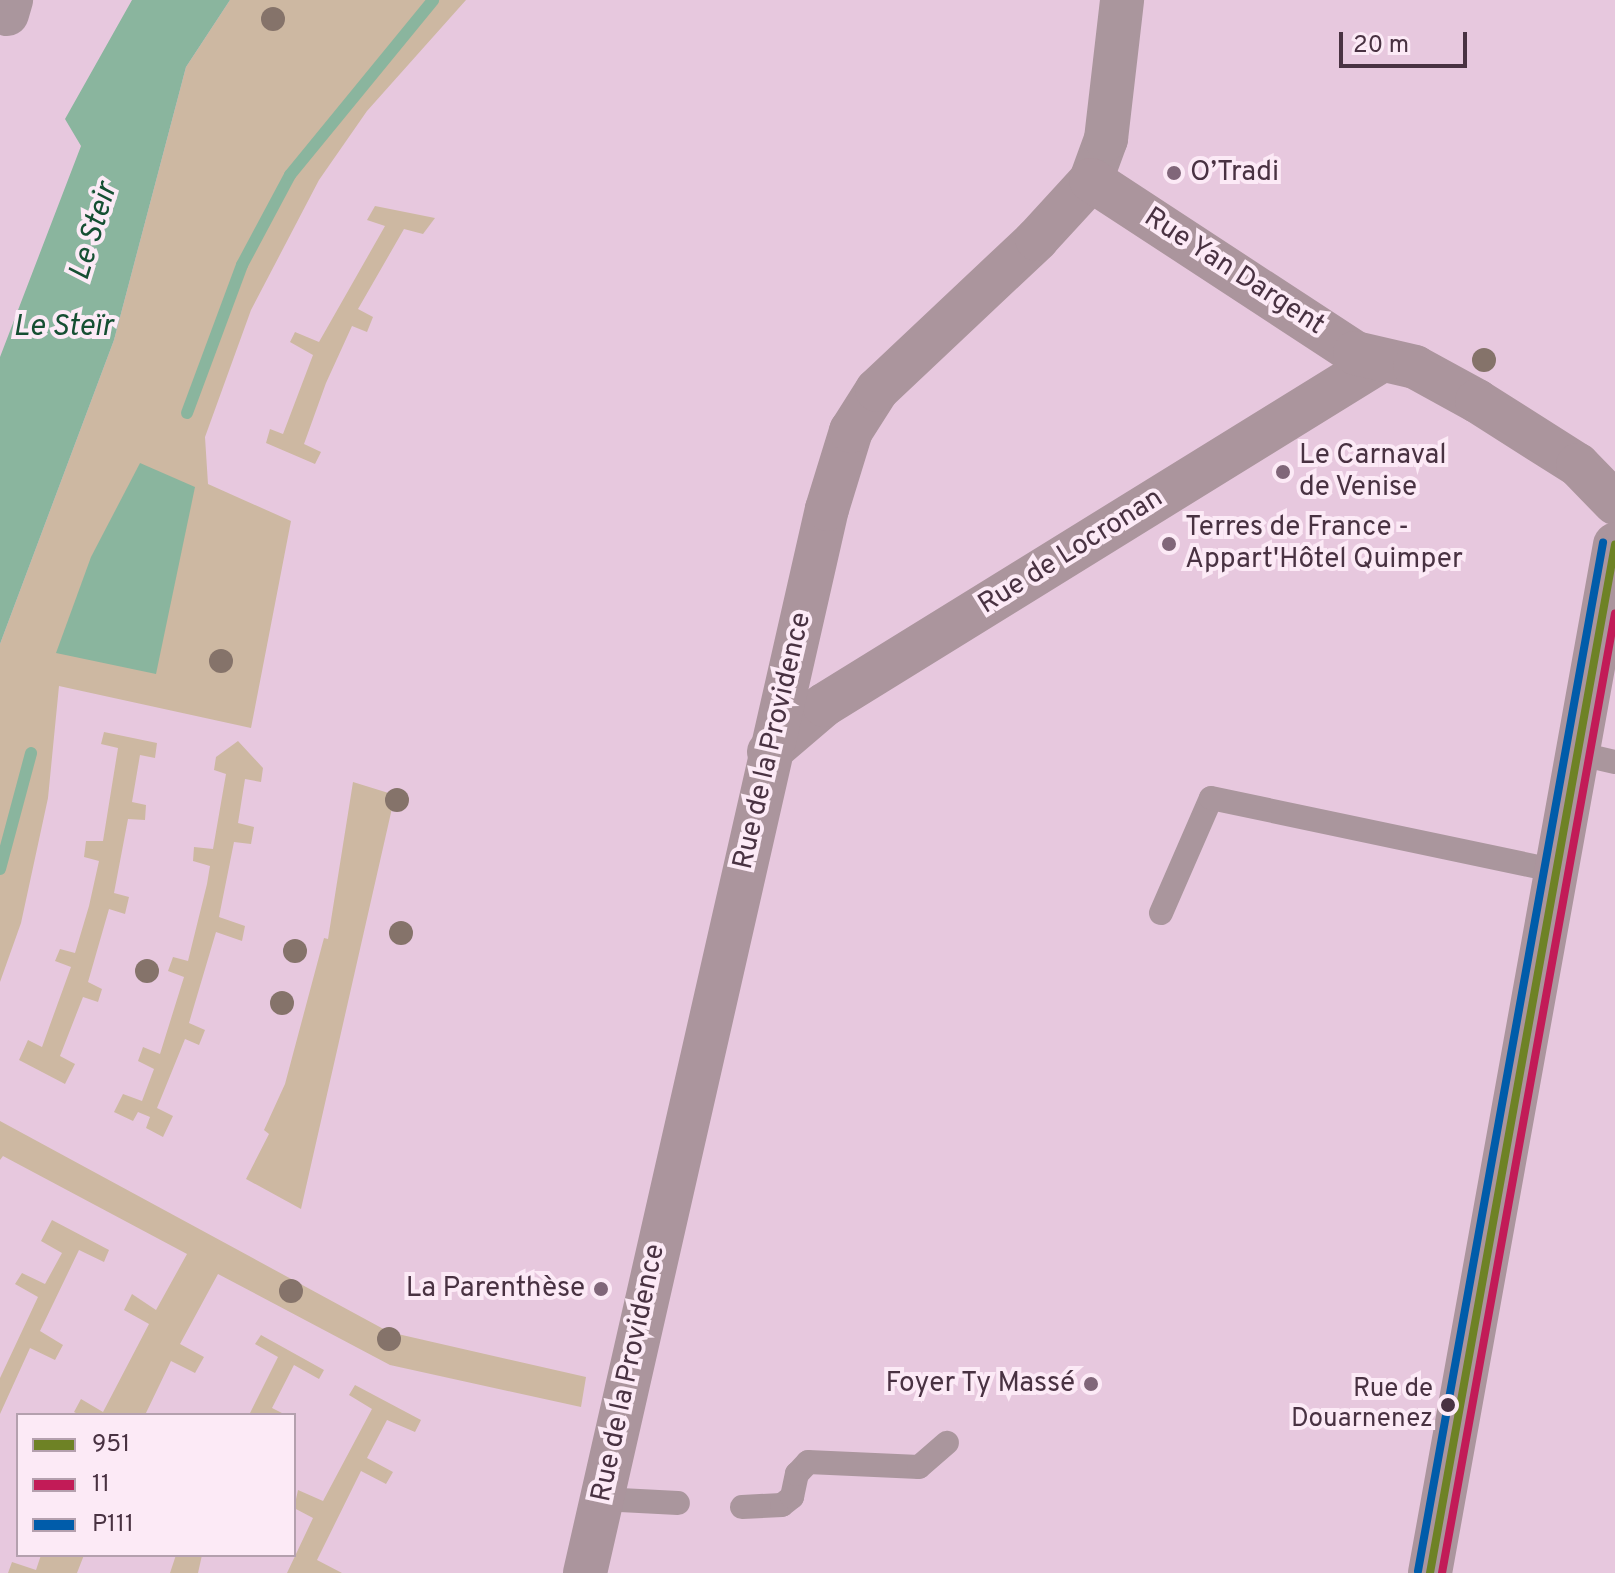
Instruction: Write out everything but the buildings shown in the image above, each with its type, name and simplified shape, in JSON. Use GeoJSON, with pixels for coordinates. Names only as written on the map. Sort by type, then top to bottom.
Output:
{"type":"FeatureCollection","features":[{"type":"Feature","properties":{"kind":"street","name":"Rue de la Providence"},"geometry":{"type":"LineString","coordinates":[[585,1573],[769,752],[834,482],[859,415],[877,390],[1037,239],[1091,180],[1106,139],[1122,0]]}},
{"type":"Feature","properties":{"kind":"street","name":"Rue Yan Dargent"},"geometry":{"type":"LineString","coordinates":[[1091,180],[1355,353],[1379,362],[1403,363],[1442,379],[1578,465],[1615,503]]}},
{"type":"Feature","properties":{"kind":"street","name":"Rue de Locronan"},"geometry":{"type":"LineString","coordinates":[[769,752],[824,705],[1379,362]]}},
{"type":"Feature","properties":{"kind":"street"},"geometry":{"type":"LineString","coordinates":[[1430,1573],[1557,871],[1596,758],[1615,545]]}},
{"type":"Feature","properties":{"kind":"lane"},"geometry":{"type":"LineString","coordinates":[[1161,913],[1211,798],[1557,871]]}},
{"type":"Feature","properties":{"kind":"lane"},"geometry":{"type":"LineString","coordinates":[[742,1507],[782,1505],[792,1497],[797,1474],[808,1462],[919,1467],[947,1443]]}},
{"type":"Feature","properties":{"kind":"lane"},"geometry":{"type":"LineString","coordinates":[[601,1499],[678,1503]]}},
{"type":"Feature","properties":{"kind":"shaded area"},"geometry":{"type":"Polygon","coordinates":[[[230,0],[466,0],[367,111],[319,180],[251,310],[205,437],[208,484],[291,521],[251,728],[59,686],[48,798],[21,923],[0,982],[0,644],[114,340],[186,67],[230,0]]]}},
{"type":"Feature","properties":{"kind":"shaded area"},"geometry":{"type":"Polygon","coordinates":[[[375,206],[435,218],[423,234],[404,229],[358,309],[373,317],[367,332],[352,326],[326,383],[304,444],[321,452],[315,464],[266,443],[270,429],[283,434],[313,355],[290,342],[295,332],[319,342],[385,226],[367,220],[375,206]]]}},
{"type":"Feature","properties":{"kind":"shaded area"},"geometry":{"type":"Polygon","coordinates":[[[104,732],[157,743],[155,758],[140,755],[132,802],[146,805],[145,820],[128,819],[114,893],[129,897],[125,914],[109,909],[88,982],[102,989],[98,1002],[83,997],[60,1056],[75,1064],[65,1084],[19,1060],[28,1040],[42,1047],[71,967],[55,961],[60,949],[75,953],[89,906],[99,861],[84,857],[86,841],[103,841],[118,748],[101,744],[104,732]]]}},
{"type":"Feature","properties":{"kind":"shaded area"},"geometry":{"type":"Polygon","coordinates":[[[238,741],[263,768],[261,782],[245,779],[238,823],[254,827],[251,844],[234,842],[219,917],[245,926],[242,941],[216,932],[189,1023],[205,1030],[199,1045],[185,1039],[157,1108],[173,1116],[163,1137],[146,1128],[150,1117],[138,1112],[133,1121],[114,1112],[123,1094],[142,1101],[154,1069],[138,1061],[143,1047],[160,1054],[184,977],[168,971],[173,957],[188,961],[207,884],[210,866],[193,861],[194,847],[213,849],[226,774],[214,770],[216,757],[238,741]]]}},
{"type":"Feature","properties":{"kind":"shaded area"},"geometry":{"type":"Polygon","coordinates":[[[353,782],[395,795],[301,1209],[246,1179],[269,1134],[264,1130],[285,1084],[324,938],[328,939],[353,782]]]}},
{"type":"Feature","properties":{"kind":"shaded area"},"geometry":{"type":"Polygon","coordinates":[[[0,1121],[389,1332],[586,1377],[581,1407],[390,1365],[218,1274],[180,1344],[204,1357],[195,1373],[171,1361],[146,1413],[76,1413],[81,1399],[103,1412],[149,1324],[124,1310],[132,1294],[156,1310],[187,1254],[3,1156],[0,1160],[0,1121]]]}},
{"type":"Feature","properties":{"kind":"shaded area"},"geometry":{"type":"Polygon","coordinates":[[[52,1220],[109,1250],[104,1262],[79,1250],[40,1331],[63,1345],[55,1360],[30,1348],[0,1414],[0,1378],[38,1297],[15,1284],[22,1273],[45,1284],[62,1253],[41,1241],[52,1220]]]}},
{"type":"Feature","properties":{"kind":"shaded area"},"geometry":{"type":"Polygon","coordinates":[[[261,1335],[324,1370],[319,1379],[294,1365],[272,1408],[282,1413],[250,1413],[278,1357],[255,1344],[261,1335]]]}},
{"type":"Feature","properties":{"kind":"shaded area"},"geometry":{"type":"Polygon","coordinates":[[[355,1385],[421,1420],[415,1432],[387,1420],[367,1458],[393,1472],[386,1484],[361,1471],[317,1560],[342,1573],[287,1573],[313,1518],[296,1509],[298,1490],[323,1501],[372,1409],[349,1395],[355,1385]]]}},
{"type":"Feature","properties":{"kind":"shaded area"},"geometry":{"type":"Polygon","coordinates":[[[40,1557],[83,1557],[77,1573],[8,1573],[12,1562],[36,1570],[40,1557]]]}},
{"type":"Feature","properties":{"kind":"shaded area"},"geometry":{"type":"Polygon","coordinates":[[[175,1557],[202,1557],[198,1573],[170,1573],[175,1557]]]}},
{"type":"Feature","properties":{"kind":"water","name":"Le Steïr"},"geometry":{"type":"Polygon","coordinates":[[[132,0],[230,0],[186,67],[114,340],[0,644],[0,357],[81,146],[65,119],[132,0]]]}},
{"type":"Feature","properties":{"kind":"water"},"geometry":{"type":"Polygon","coordinates":[[[140,463],[195,487],[156,674],[56,653],[91,557],[140,463]]]}},
{"type":"Feature","properties":{"kind":"waterway"},"geometry":{"type":"LineString","coordinates":[[187,413],[242,265],[290,175],[433,0]]}},
{"type":"Feature","properties":{"kind":"waterway"},"geometry":{"type":"LineString","coordinates":[[0,869],[31,753]]}},
{"type":"Feature","properties":{"kind":"transit line","name":"P111"},"geometry":{"type":"LineString","coordinates":[[1418,1571],[1603,543]]}},
{"type":"Feature","properties":{"kind":"transit line","name":"951"},"geometry":{"type":"LineString","coordinates":[[1430,1573],[1615,545]]}},
{"type":"Feature","properties":{"kind":"transit line","name":"11"},"geometry":{"type":"LineString","coordinates":[[1442,1573],[1615,613]]}},
{"type":"Feature","properties":{"kind":"place","name":"O’Tradi"},"geometry":{"type":"Point","coordinates":[1174,173]}},
{"type":"Feature","properties":{"kind":"place","name":"Le Carnaval de Venise"},"geometry":{"type":"Point","coordinates":[1283,472]}},
{"type":"Feature","properties":{"kind":"place","name":"Terres de France - Appart'Hôtel Quimper"},"geometry":{"type":"Point","coordinates":[1169,544]}},
{"type":"Feature","properties":{"kind":"place","name":"La Parenthèse"},"geometry":{"type":"Point","coordinates":[601,1289]}},
{"type":"Feature","properties":{"kind":"place","name":"Foyer Ty Massé"},"geometry":{"type":"Point","coordinates":[1091,1384]}},
{"type":"Feature","properties":{"kind":"place","name":"Rue de Douarnenez"},"geometry":{"type":"Point","coordinates":[1448,1405]}},
{"type":"Feature","properties":{"kind":"water label","name":"Le Steir"},"geometry":{"type":"Point","coordinates":[95,232]}}]}
